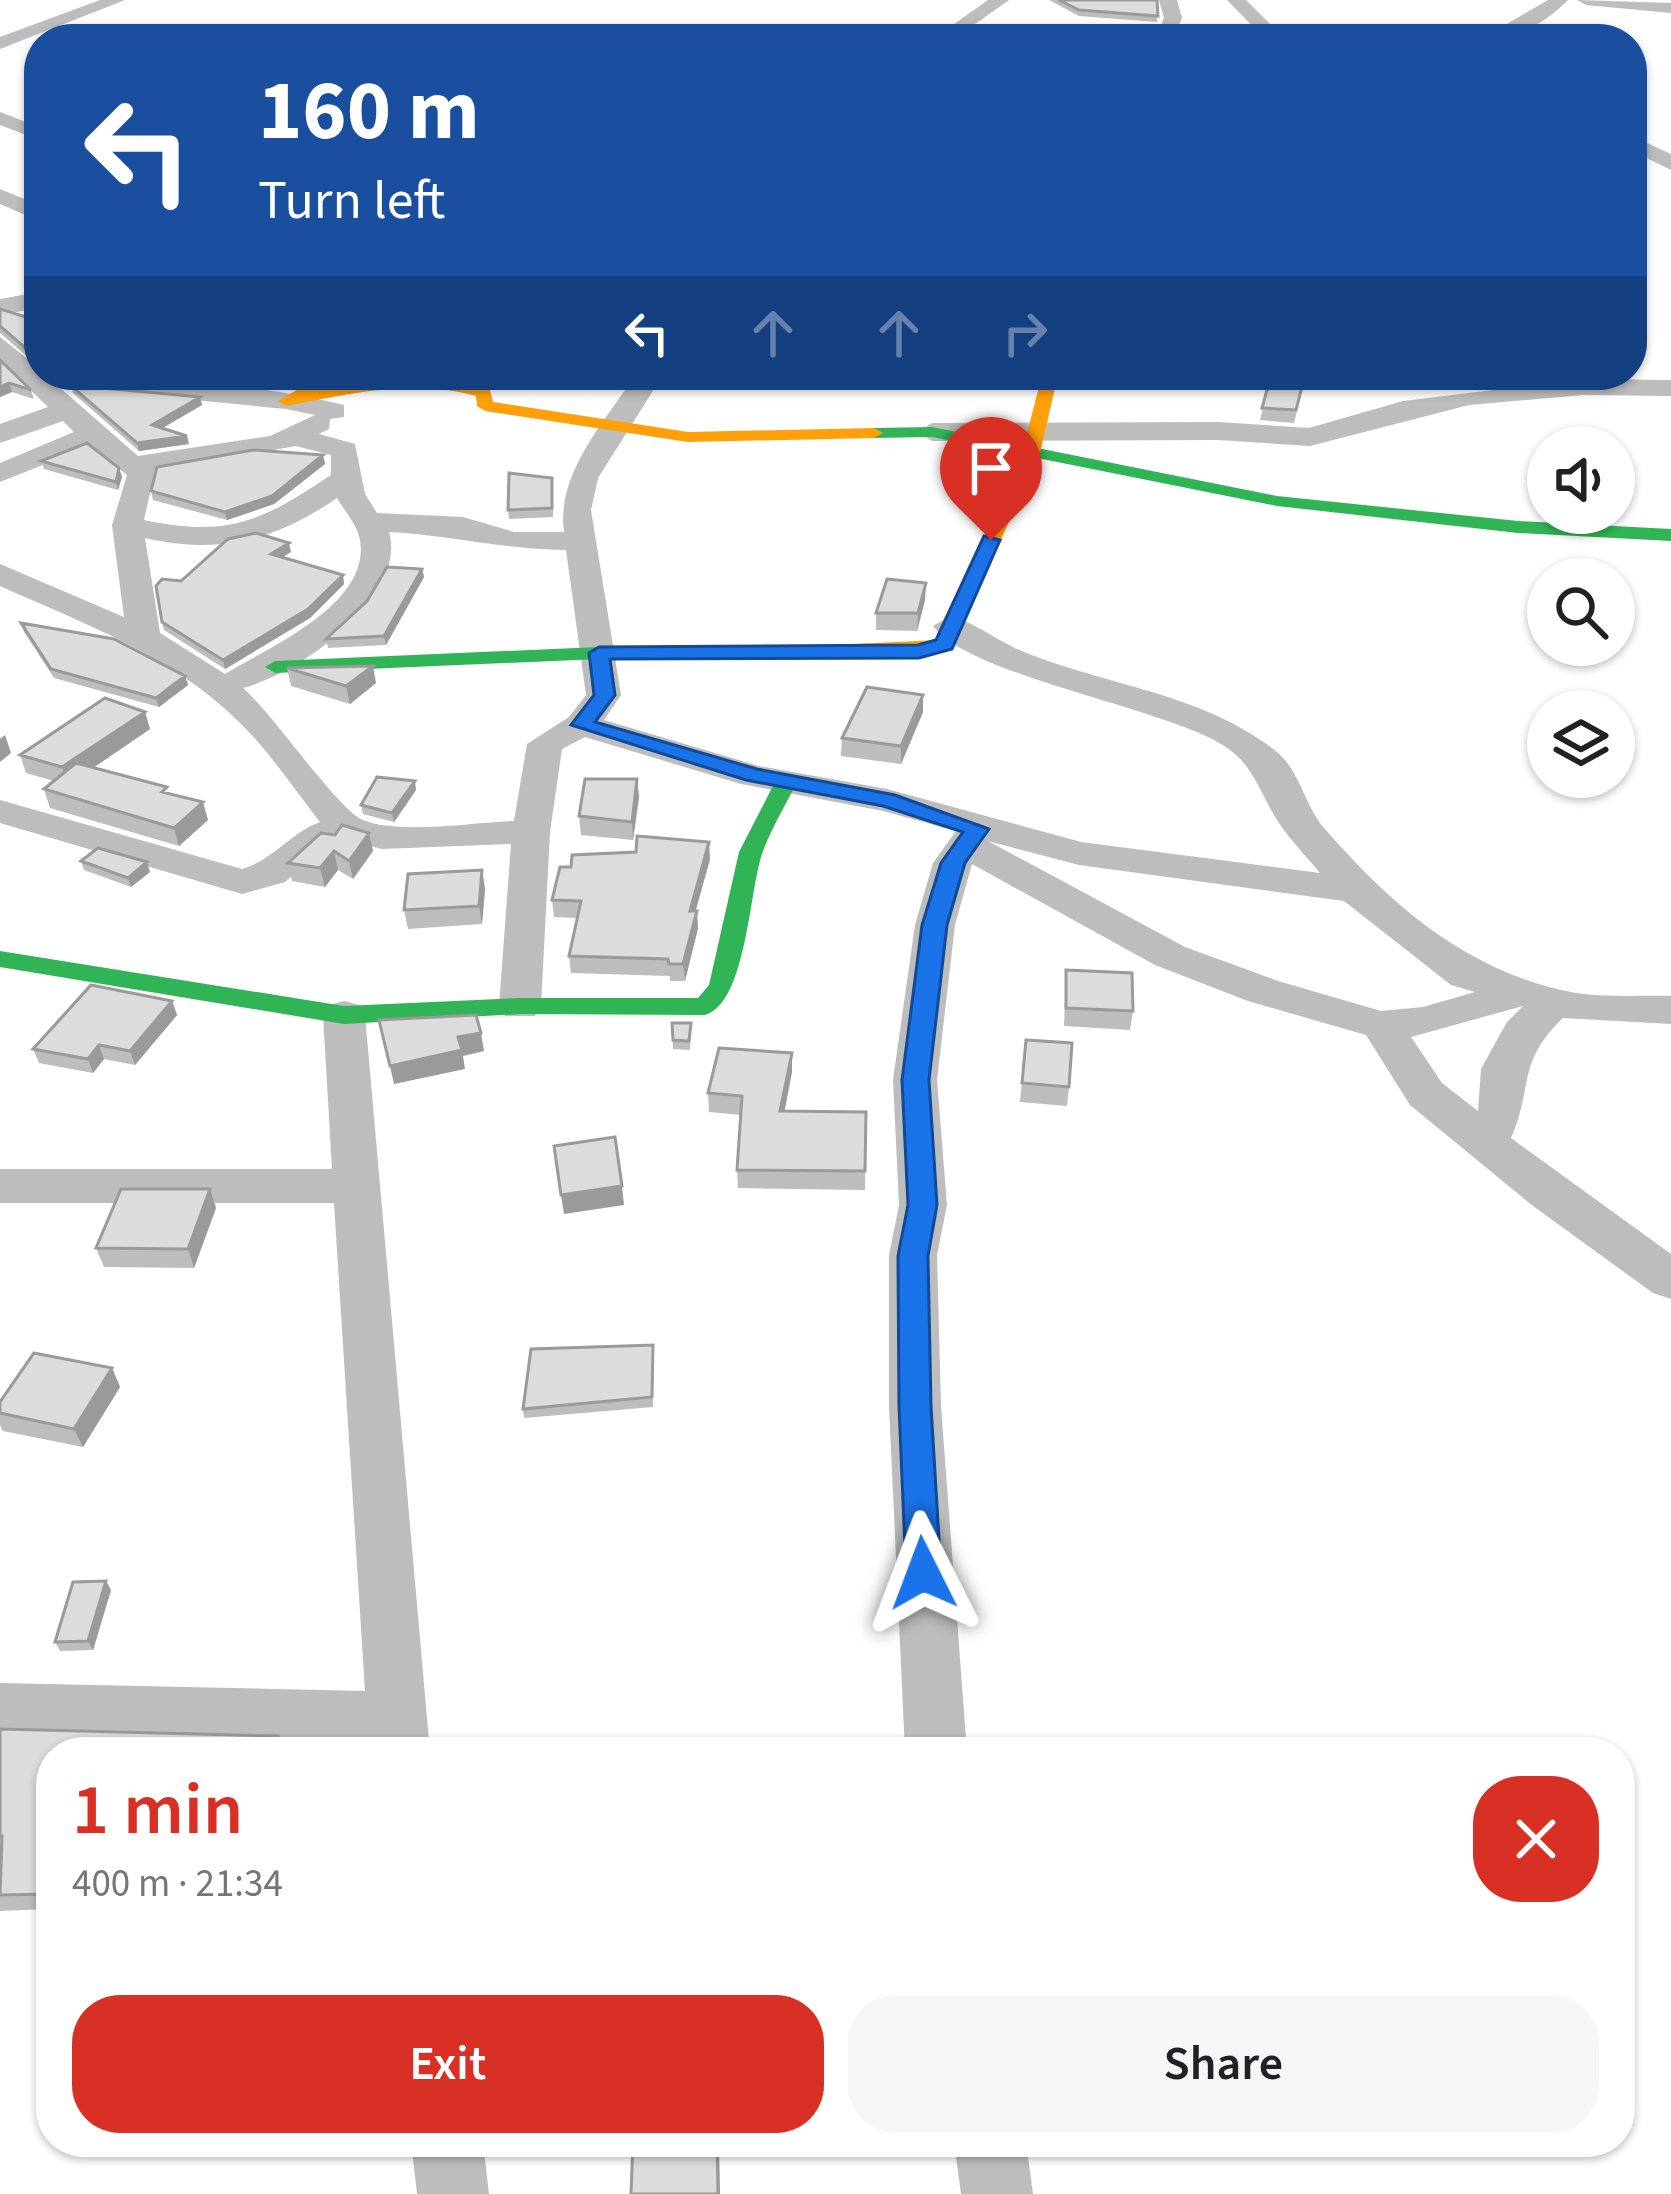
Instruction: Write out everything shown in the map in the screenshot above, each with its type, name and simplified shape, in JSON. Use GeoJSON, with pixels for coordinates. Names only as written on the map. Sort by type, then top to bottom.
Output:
{"type":"FeatureCollection","features":[{"type":"Feature","properties":{"kind":"street"},"geometry":{"type":"LineString","coordinates":[[51,24],[116,0]]}},
{"type":"Feature","properties":{"kind":"street"},"geometry":{"type":"LineString","coordinates":[[964,24],[1000,0]]}},
{"type":"Feature","properties":{"kind":"street"},"geometry":{"type":"LineString","coordinates":[[1236,0],[1261,24]]}},
{"type":"Feature","properties":{"kind":"street"},"geometry":{"type":"LineString","coordinates":[[1525,24],[1559,0]]}},
{"type":"Feature","properties":{"kind":"street"},"geometry":{"type":"LineString","coordinates":[[1586,0],[1671,8]]}},
{"type":"Feature","properties":{"kind":"street"},"geometry":{"type":"LineString","coordinates":[[0,345],[24,368]]}},
{"type":"Feature","properties":{"kind":"street"},"geometry":{"type":"LineString","coordinates":[[47,390],[93,435],[142,473],[127,525],[144,638]]}},
{"type":"Feature","properties":{"kind":"street"},"geometry":{"type":"LineString","coordinates":[[133,465],[248,450],[296,436],[335,413],[286,401],[172,390]]}},
{"type":"Feature","properties":{"kind":"street"},"geometry":{"type":"LineString","coordinates":[[286,401],[306,390]]}},
{"type":"Feature","properties":{"kind":"street"},"geometry":{"type":"LineString","coordinates":[[286,401],[355,390]]}},
{"type":"Feature","properties":{"kind":"street"},"geometry":{"type":"LineString","coordinates":[[474,390],[484,393],[485,406],[618,430],[772,439],[932,432],[1033,441],[1310,437],[1447,401],[1554,390]]}},
{"type":"Feature","properties":{"kind":"street"},"geometry":{"type":"LineString","coordinates":[[520,1006],[531,832],[545,744],[582,725],[604,695],[576,510],[584,478],[641,390]]}},
{"type":"Feature","properties":{"kind":"street"},"geometry":{"type":"LineString","coordinates":[[220,686],[275,668],[599,653],[919,652],[945,644],[1033,441],[1046,390]]}},
{"type":"Feature","properties":{"kind":"street"},"geometry":{"type":"LineString","coordinates":[[170,421],[165,406],[182,391]]}},
{"type":"Feature","properties":{"kind":"street"},"geometry":{"type":"LineString","coordinates":[[0,434],[67,410]]}},
{"type":"Feature","properties":{"kind":"street"},"geometry":{"type":"LineString","coordinates":[[0,473],[93,435]]}},
{"type":"Feature","properties":{"kind":"street"},"geometry":{"type":"LineString","coordinates":[[275,668],[348,606],[364,585],[376,553],[370,522],[346,490],[345,450],[296,436]]}},
{"type":"Feature","properties":{"kind":"street"},"geometry":{"type":"LineString","coordinates":[[1033,441],[1277,500],[1518,527],[1671,535]]}},
{"type":"Feature","properties":{"kind":"street"},"geometry":{"type":"LineString","coordinates":[[127,525],[175,537],[238,540],[286,519],[347,478]]}},
{"type":"Feature","properties":{"kind":"street"},"geometry":{"type":"LineString","coordinates":[[370,522],[464,526],[512,541],[581,541]]}},
{"type":"Feature","properties":{"kind":"street"},"geometry":{"type":"LineString","coordinates":[[0,574],[144,638],[220,686],[255,717],[344,827]]}},
{"type":"Feature","properties":{"kind":"street"},"geometry":{"type":"LineString","coordinates":[[950,626],[1011,659],[1124,693],[1233,736],[1270,765],[1296,820],[1356,890],[1466,975],[1539,997],[1671,1010]]}},
{"type":"Feature","properties":{"kind":"street"},"geometry":{"type":"LineString","coordinates":[[582,725],[786,782],[887,800],[971,836],[1170,956],[1263,992],[1381,1025],[1539,997]]}},
{"type":"Feature","properties":{"kind":"street"},"geometry":{"type":"LineString","coordinates":[[0,959],[344,1015],[520,1006],[689,1010],[713,1001],[721,986],[751,851],[786,782]]}},
{"type":"Feature","properties":{"kind":"street"},"geometry":{"type":"LineString","coordinates":[[0,811],[242,882],[271,874],[310,839],[344,827],[381,837],[531,832]]}},
{"type":"Feature","properties":{"kind":"street"},"geometry":{"type":"LineString","coordinates":[[971,836],[1356,890]]}},
{"type":"Feature","properties":{"kind":"street"},"geometry":{"type":"LineString","coordinates":[[935,1737],[915,1406],[913,1256],[923,1205],[915,1080],[935,925],[953,863],[971,836]]}},
{"type":"Feature","properties":{"kind":"street"},"geometry":{"type":"LineString","coordinates":[[1486,1143],[1503,1105],[1503,1069],[1539,997]]}},
{"type":"Feature","properties":{"kind":"street"},"geometry":{"type":"LineString","coordinates":[[0,1711],[397,1736],[344,1015]]}},
{"type":"Feature","properties":{"kind":"street"},"geometry":{"type":"LineString","coordinates":[[1381,1025],[1426,1094],[1671,1280]]}},
{"type":"Feature","properties":{"kind":"street"},"geometry":{"type":"LineString","coordinates":[[0,1186],[356,1186]]}},
{"type":"Feature","properties":{"kind":"street"},"geometry":{"type":"LineString","coordinates":[[449,2157],[453,2194]]}},
{"type":"Feature","properties":{"kind":"street"},"geometry":{"type":"LineString","coordinates":[[992,2157],[997,2194]]}},
{"type":"Feature","properties":{"kind":"building"},"geometry":{"type":"Polygon","coordinates":[[[1059,0],[1157,0],[1158,16],[1079,10],[1059,0]]]}},
{"type":"Feature","properties":{"kind":"building"},"geometry":{"type":"Polygon","coordinates":[[[0,309],[24,316],[24,347],[0,326],[0,309]]]}},
{"type":"Feature","properties":{"kind":"building"},"geometry":{"type":"Polygon","coordinates":[[[0,360],[24,388],[9,383],[0,387],[0,360]]]}},
{"type":"Feature","properties":{"kind":"building"},"geometry":{"type":"Polygon","coordinates":[[[76,390],[200,397],[152,425],[187,436],[137,443],[76,390]]]}},
{"type":"Feature","properties":{"kind":"building"},"geometry":{"type":"Polygon","coordinates":[[[1267,390],[1301,390],[1296,410],[1262,408],[1267,390]]]}},
{"type":"Feature","properties":{"kind":"building"},"geometry":{"type":"Polygon","coordinates":[[[87,443],[119,468],[116,482],[41,461],[87,443]]]}},
{"type":"Feature","properties":{"kind":"building"},"geometry":{"type":"Polygon","coordinates":[[[253,450],[323,455],[272,496],[225,512],[151,491],[157,467],[253,450]]]}},
{"type":"Feature","properties":{"kind":"building"},"geometry":{"type":"Polygon","coordinates":[[[509,473],[552,478],[552,508],[508,510],[509,473]]]}},
{"type":"Feature","properties":{"kind":"building"},"geometry":{"type":"Polygon","coordinates":[[[256,533],[289,543],[271,554],[343,575],[308,609],[223,660],[162,622],[156,586],[162,579],[181,581],[228,539],[256,533]]]}},
{"type":"Feature","properties":{"kind":"building"},"geometry":{"type":"Polygon","coordinates":[[[387,567],[422,569],[384,636],[326,639],[367,601],[387,567]]]}},
{"type":"Feature","properties":{"kind":"building"},"geometry":{"type":"Polygon","coordinates":[[[887,579],[926,583],[918,613],[876,613],[887,579]]]}},
{"type":"Feature","properties":{"kind":"building"},"geometry":{"type":"Polygon","coordinates":[[[21,623],[114,639],[185,676],[156,698],[51,669],[21,623]]]}},
{"type":"Feature","properties":{"kind":"building"},"geometry":{"type":"Polygon","coordinates":[[[373,666],[346,686],[287,668],[373,666]]]}},
{"type":"Feature","properties":{"kind":"building"},"geometry":{"type":"Polygon","coordinates":[[[867,687],[923,695],[901,746],[842,738],[867,687]]]}},
{"type":"Feature","properties":{"kind":"building"},"geometry":{"type":"Polygon","coordinates":[[[105,698],[145,712],[62,767],[20,755],[105,698]]]}},
{"type":"Feature","properties":{"kind":"building"},"geometry":{"type":"Polygon","coordinates":[[[76,763],[167,787],[162,792],[203,802],[174,828],[44,789],[76,763]]]}},
{"type":"Feature","properties":{"kind":"building"},"geometry":{"type":"Polygon","coordinates":[[[377,777],[415,781],[392,813],[361,805],[377,777]]]}},
{"type":"Feature","properties":{"kind":"building"},"geometry":{"type":"Polygon","coordinates":[[[585,779],[637,779],[632,822],[579,816],[585,779]]]}},
{"type":"Feature","properties":{"kind":"building"},"geometry":{"type":"Polygon","coordinates":[[[342,825],[369,833],[349,861],[334,851],[320,868],[288,863],[321,833],[335,835],[342,825]]]}},
{"type":"Feature","properties":{"kind":"building"},"geometry":{"type":"Polygon","coordinates":[[[637,836],[709,842],[690,911],[697,911],[683,964],[669,964],[668,959],[569,956],[581,901],[552,900],[560,867],[571,867],[572,855],[636,852],[637,836]]]}},
{"type":"Feature","properties":{"kind":"building"},"geometry":{"type":"Polygon","coordinates":[[[98,848],[147,862],[128,878],[81,861],[98,848]]]}},
{"type":"Feature","properties":{"kind":"building"},"geometry":{"type":"Polygon","coordinates":[[[482,870],[479,906],[404,910],[408,874],[482,870]]]}},
{"type":"Feature","properties":{"kind":"building"},"geometry":{"type":"Polygon","coordinates":[[[1066,970],[1132,973],[1133,1011],[1066,1008],[1066,970]]]}},
{"type":"Feature","properties":{"kind":"building"},"geometry":{"type":"Polygon","coordinates":[[[91,985],[172,1001],[130,1051],[99,1045],[88,1059],[33,1049],[91,985]]]}},
{"type":"Feature","properties":{"kind":"building"},"geometry":{"type":"Polygon","coordinates":[[[476,1015],[481,1033],[458,1037],[462,1050],[390,1066],[379,1020],[476,1015]]]}},
{"type":"Feature","properties":{"kind":"building"},"geometry":{"type":"Polygon","coordinates":[[[672,1023],[691,1023],[689,1041],[673,1040],[672,1023]]]}},
{"type":"Feature","properties":{"kind":"building"},"geometry":{"type":"Polygon","coordinates":[[[1026,1040],[1072,1043],[1069,1087],[1022,1083],[1026,1040]]]}},
{"type":"Feature","properties":{"kind":"building"},"geometry":{"type":"Polygon","coordinates":[[[719,1048],[792,1053],[780,1111],[866,1112],[865,1171],[737,1170],[742,1096],[708,1093],[719,1048]]]}},
{"type":"Feature","properties":{"kind":"building"},"geometry":{"type":"Polygon","coordinates":[[[615,1137],[622,1186],[561,1195],[554,1146],[615,1137]]]}},
{"type":"Feature","properties":{"kind":"building"},"geometry":{"type":"Polygon","coordinates":[[[121,1189],[210,1189],[188,1249],[96,1248],[121,1189]]]}},
{"type":"Feature","properties":{"kind":"building"},"geometry":{"type":"Polygon","coordinates":[[[653,1345],[652,1397],[523,1409],[531,1349],[653,1345]]]}},
{"type":"Feature","properties":{"kind":"building"},"geometry":{"type":"Polygon","coordinates":[[[34,1353],[112,1368],[74,1429],[0,1413],[0,1402],[34,1353]]]}},
{"type":"Feature","properties":{"kind":"building"},"geometry":{"type":"Polygon","coordinates":[[[106,1581],[88,1641],[55,1642],[73,1582],[106,1581]]]}},
{"type":"Feature","properties":{"kind":"building"},"geometry":{"type":"Polygon","coordinates":[[[0,1729],[278,1736],[36,1737],[36,1894],[0,1895],[0,1729]]]}},
{"type":"Feature","properties":{"kind":"building"},"geometry":{"type":"Polygon","coordinates":[[[632,2157],[717,2157],[718,2194],[631,2194],[632,2157]]]}},
{"type":"Feature","properties":{"kind":"traffic: fast"},"geometry":{"type":"LineString","coordinates":[[874,433],[932,432],[1277,501],[1518,527],[1671,535]]}},
{"type":"Feature","properties":{"kind":"traffic: fast"},"geometry":{"type":"LineString","coordinates":[[275,667],[599,653],[833,651]]}},
{"type":"Feature","properties":{"kind":"traffic: fast"},"geometry":{"type":"LineString","coordinates":[[0,959],[344,1015],[520,1006],[705,1007],[721,986],[751,852],[786,782]]}},
{"type":"Feature","properties":{"kind":"traffic: slow"},"geometry":{"type":"LineString","coordinates":[[306,390],[286,401],[350,390]]}},
{"type":"Feature","properties":{"kind":"traffic: slow"},"geometry":{"type":"LineString","coordinates":[[473,390],[484,393],[485,406],[688,437],[874,433]]}},
{"type":"Feature","properties":{"kind":"traffic: slow"},"geometry":{"type":"LineString","coordinates":[[833,651],[932,650],[945,644],[1031,453],[1046,390]]}},
{"type":"Feature","properties":{"kind":"route"},"geometry":{"type":"LineString","coordinates":[[923,1573],[913,1256],[923,1205],[915,1080],[935,925],[953,863],[977,829],[887,800],[754,776],[582,725],[596,712],[604,695],[599,653],[932,650],[945,644],[991,540]]}}]}
